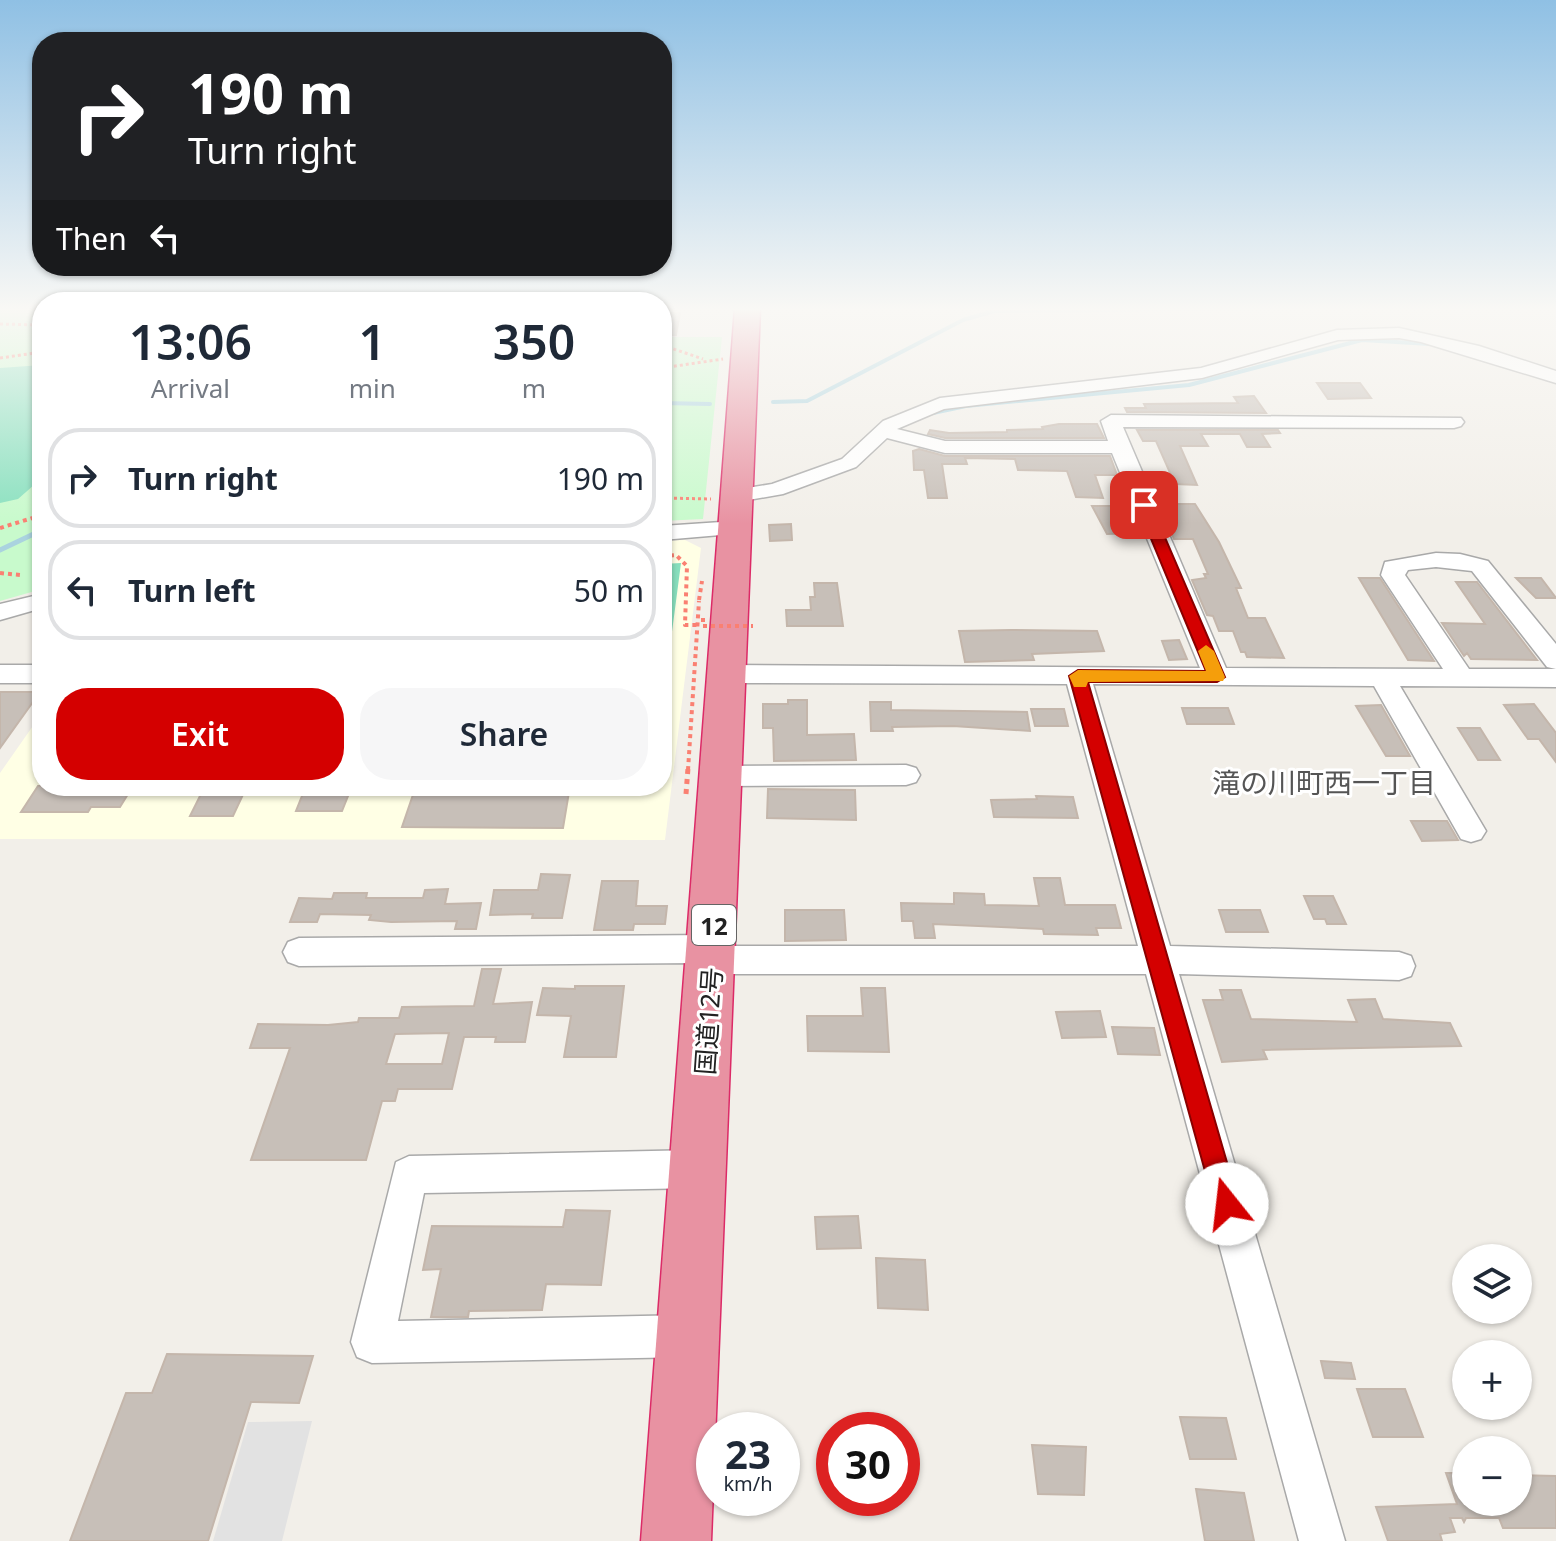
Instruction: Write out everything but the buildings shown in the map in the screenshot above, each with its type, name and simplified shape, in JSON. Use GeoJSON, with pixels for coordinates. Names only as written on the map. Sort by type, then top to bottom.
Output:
{"type":"FeatureCollection","features":[{"type":"Feature","properties":{"kind":"highway","name":"国道12号"},"geometry":{"type":"LineString","coordinates":[[676,1541],[712,954],[704,787],[727,674],[728,508],[741,380]]}},
{"type":"Feature","properties":{"kind":"street"},"geometry":{"type":"LineString","coordinates":[[672,529],[849,463],[890,425],[905,416],[940,404],[1159,380]]}},
{"type":"Feature","properties":{"kind":"street"},"geometry":{"type":"LineString","coordinates":[[1217,677],[1111,421],[1454,422]]}},
{"type":"Feature","properties":{"kind":"street"},"geometry":{"type":"LineString","coordinates":[[885,432],[945,447],[1120,447]]}},
{"type":"Feature","properties":{"kind":"street"},"geometry":{"type":"LineString","coordinates":[[1461,677],[1393,575],[1393,567],[1404,563],[1469,562],[1480,566],[1556,661]]}},
{"type":"Feature","properties":{"kind":"street"},"geometry":{"type":"LineString","coordinates":[[0,612],[32,604]]}},
{"type":"Feature","properties":{"kind":"street"},"geometry":{"type":"LineString","coordinates":[[0,674],[32,674]]}},
{"type":"Feature","properties":{"kind":"street"},"geometry":{"type":"LineString","coordinates":[[727,674],[1556,678]]}},
{"type":"Feature","properties":{"kind":"street"},"geometry":{"type":"LineString","coordinates":[[1078,676],[1322,1541]]}},
{"type":"Feature","properties":{"kind":"street"},"geometry":{"type":"LineString","coordinates":[[1382,677],[1471,831]]}},
{"type":"Feature","properties":{"kind":"street"},"geometry":{"type":"LineString","coordinates":[[704,787],[906,775]]}},
{"type":"Feature","properties":{"kind":"street"},"geometry":{"type":"LineString","coordinates":[[299,952],[712,954],[1399,966]]}},
{"type":"Feature","properties":{"kind":"street"},"geometry":{"type":"LineString","coordinates":[[689,1336],[372,1342],[409,1175],[699,1169]]}},
{"type":"Feature","properties":{"kind":"path"},"geometry":{"type":"LineString","coordinates":[[672,500],[728,508]]}},
{"type":"Feature","properties":{"kind":"path"},"geometry":{"type":"LineString","coordinates":[[0,528],[32,518]]}},
{"type":"Feature","properties":{"kind":"path"},"geometry":{"type":"LineString","coordinates":[[672,555],[676,555],[687,566],[685,625],[753,626]]}},
{"type":"Feature","properties":{"kind":"path"},"geometry":{"type":"LineString","coordinates":[[0,573],[20,575]]}},
{"type":"Feature","properties":{"kind":"path"},"geometry":{"type":"LineString","coordinates":[[699,601],[704,787]]}},
{"type":"Feature","properties":{"kind":"path"},"geometry":{"type":"LineString","coordinates":[[703,618],[703,625]]}},
{"type":"Feature","properties":{"kind":"shaded area"},"geometry":{"type":"Polygon","coordinates":[[[685,540],[701,548],[672,783],[672,541],[685,540]]]}},
{"type":"Feature","properties":{"kind":"shaded area"},"geometry":{"type":"Polygon","coordinates":[[[32,727],[32,796],[670,796],[665,840],[0,839],[0,773],[32,727]]]}},
{"type":"Feature","properties":{"kind":"shaded area"},"geometry":{"type":"Polygon","coordinates":[[[312,1421],[282,1541],[213,1541],[248,1422],[312,1421]]]}},
{"type":"Feature","properties":{"kind":"green space"},"geometry":{"type":"Polygon","coordinates":[[[0,380],[32,380],[32,592],[0,601],[0,380]]]}},
{"type":"Feature","properties":{"kind":"green space"},"geometry":{"type":"Polygon","coordinates":[[[0,380],[32,380],[32,487],[18,499],[0,503],[0,380]]]}},
{"type":"Feature","properties":{"kind":"green space"},"geometry":{"type":"Polygon","coordinates":[[[672,380],[718,380],[703,519],[672,521],[672,380]]]}},
{"type":"Feature","properties":{"kind":"green space"},"geometry":{"type":"Polygon","coordinates":[[[672,563],[681,563],[672,632],[672,563]]]}},
{"type":"Feature","properties":{"kind":"waterway"},"geometry":{"type":"LineString","coordinates":[[773,402],[807,401],[848,380]]}},
{"type":"Feature","properties":{"kind":"waterway"},"geometry":{"type":"LineString","coordinates":[[933,413],[966,406],[1189,385],[1209,380]]}},
{"type":"Feature","properties":{"kind":"waterway"},"geometry":{"type":"LineString","coordinates":[[672,403],[710,404]]}},
{"type":"Feature","properties":{"kind":"waterway"},"geometry":{"type":"LineString","coordinates":[[0,550],[32,535]]}},
{"type":"Feature","properties":{"kind":"slow traffic"},"geometry":{"type":"LineString","coordinates":[[1080,683],[1078,676],[1217,677],[1206,651]]}},
{"type":"Feature","properties":{"kind":"district","name":"滝の川町西一丁目"},"geometry":{"type":"Point","coordinates":[1324,782]}},
{"type":"Feature","properties":{"kind":"route"},"geometry":{"type":"LineString","coordinates":[[1144,505],[1217,677],[1078,676],[1227,1204]]}}]}
